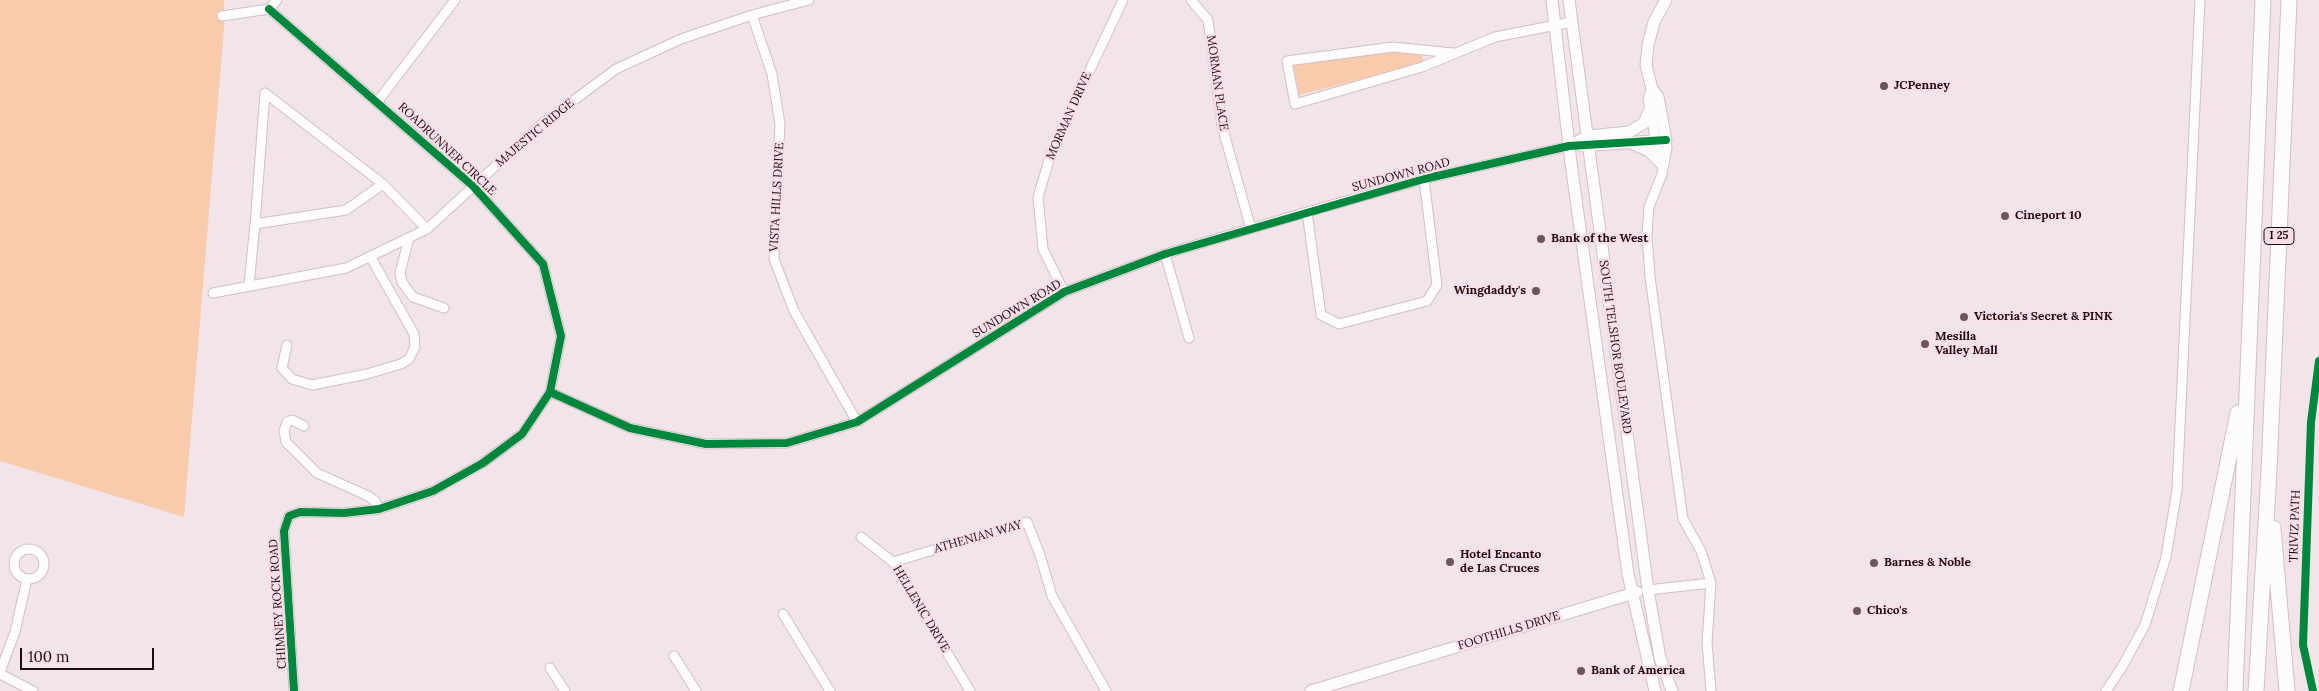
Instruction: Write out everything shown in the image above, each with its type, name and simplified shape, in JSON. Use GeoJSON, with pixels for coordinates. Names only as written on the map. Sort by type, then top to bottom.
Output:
{"type":"FeatureCollection","features":[{"type":"Feature","properties":{"kind":"highway","name":"I 25"},"geometry":{"type":"LineString","coordinates":[[2235,691],[2246,372],[2263,0]]}},
{"type":"Feature","properties":{"kind":"highway","name":"I 25"},"geometry":{"type":"LineString","coordinates":[[2256,691],[2269,472],[2289,0]]}},
{"type":"Feature","properties":{"kind":"highway"},"geometry":{"type":"LineString","coordinates":[[2180,691],[2246,372]]}},
{"type":"Feature","properties":{"kind":"highway"},"geometry":{"type":"LineString","coordinates":[[2269,472],[2287,691]]}},
{"type":"Feature","properties":{"kind":"main road","name":"SOUTH TELSHOR BOULEVARD"},"geometry":{"type":"LineString","coordinates":[[1552,0],[1569,146],[1631,594],[1655,691]]}},
{"type":"Feature","properties":{"kind":"main road","name":"SOUTH TELSHOR BOULEVARD"},"geometry":{"type":"LineString","coordinates":[[1569,0],[1648,590],[1660,658],[1672,691]]}},
{"type":"Feature","properties":{"kind":"main road"},"geometry":{"type":"LineString","coordinates":[[1660,134],[1658,97],[1652,89],[1646,65],[1648,45],[1654,22],[1666,0]]}},
{"type":"Feature","properties":{"kind":"main road"},"geometry":{"type":"LineString","coordinates":[[1652,89],[1649,99],[1650,107],[1644,122],[1629,137],[1649,151],[1663,165]]}},
{"type":"Feature","properties":{"kind":"main road","name":"SUNDOWN ROAD"},"geometry":{"type":"LineString","coordinates":[[1569,146],[1589,141],[1660,134]]}},
{"type":"Feature","properties":{"kind":"main road","name":"FOOTHILLS DRIVE"},"geometry":{"type":"LineString","coordinates":[[1311,691],[1648,590]]}},
{"type":"Feature","properties":{"kind":"street"},"geometry":{"type":"LineString","coordinates":[[222,16],[269,9],[277,0]]}},
{"type":"Feature","properties":{"kind":"street"},"geometry":{"type":"LineString","coordinates":[[378,101],[455,0]]}},
{"type":"Feature","properties":{"kind":"street","name":"MAJESTIC RIDGE"},"geometry":{"type":"LineString","coordinates":[[213,293],[346,268],[409,238],[427,229],[539,126],[616,69],[681,39],[752,15],[810,0]]}},
{"type":"Feature","properties":{"kind":"street","name":"MORMAN DRIVE"},"geometry":{"type":"LineString","coordinates":[[1064,292],[1043,249],[1038,197],[1052,150],[1123,0]]}},
{"type":"Feature","properties":{"kind":"street","name":"MORMAN PLACE"},"geometry":{"type":"LineString","coordinates":[[1191,0],[1208,20],[1222,126],[1252,229]]}},
{"type":"Feature","properties":{"kind":"street"},"geometry":{"type":"LineString","coordinates":[[2106,691],[2122,667],[2144,625],[2166,557],[2177,490],[2200,0]]}},
{"type":"Feature","properties":{"kind":"street","name":"ROADRUNNER CIRCLE"},"geometry":{"type":"LineString","coordinates":[[269,9],[378,101],[473,186],[543,264],[561,336],[550,392],[522,434],[483,463],[433,490],[379,509],[344,513],[300,512],[289,516]]}},
{"type":"Feature","properties":{"kind":"street","name":"VISTA HILLS DRIVE"},"geometry":{"type":"LineString","coordinates":[[752,15],[772,74],[780,124],[774,259],[794,311],[857,422]]}},
{"type":"Feature","properties":{"kind":"street"},"geometry":{"type":"LineString","coordinates":[[1453,53],[1393,47],[1287,61],[1295,104],[1422,67],[1495,37],[1572,22]]}},
{"type":"Feature","properties":{"kind":"street"},"geometry":{"type":"LineString","coordinates":[[249,285],[265,92],[383,184],[427,229]]}},
{"type":"Feature","properties":{"kind":"street"},"geometry":{"type":"LineString","coordinates":[[1650,107],[1660,134],[1663,165],[1659,182],[1649,206],[1647,234],[1650,277],[1683,519],[1701,551],[1711,584],[1707,643],[1711,691]]}},
{"type":"Feature","properties":{"kind":"street","name":"SUNDOWN ROAD"},"geometry":{"type":"LineString","coordinates":[[550,392],[630,428],[706,444],[787,442],[857,422],[1064,292],[1165,254],[1307,212],[1424,179],[1569,146]]}},
{"type":"Feature","properties":{"kind":"street"},"geometry":{"type":"LineString","coordinates":[[1307,212],[1321,315],[1339,324],[1427,301],[1438,285],[1424,179]]}},
{"type":"Feature","properties":{"kind":"street"},"geometry":{"type":"LineString","coordinates":[[255,224],[346,210],[383,184]]}},
{"type":"Feature","properties":{"kind":"street"},"geometry":{"type":"LineString","coordinates":[[409,238],[400,273],[402,282],[413,296],[444,308]]}},
{"type":"Feature","properties":{"kind":"street"},"geometry":{"type":"LineString","coordinates":[[1165,254],[1189,338]]}},
{"type":"Feature","properties":{"kind":"street"},"geometry":{"type":"LineString","coordinates":[[287,345],[282,368],[292,379],[312,385],[367,374],[401,364],[409,359],[415,348],[414,334],[370,256]]}},
{"type":"Feature","properties":{"kind":"street"},"geometry":{"type":"LineString","coordinates":[[304,426],[292,420],[287,422],[284,431],[286,442],[316,473],[371,498],[379,509]]}},
{"type":"Feature","properties":{"kind":"street","name":"CHIMNEY ROCK ROAD"},"geometry":{"type":"LineString","coordinates":[[289,516],[284,531],[294,691]]}},
{"type":"Feature","properties":{"kind":"street","name":"ATHENIAN WAY"},"geometry":{"type":"LineString","coordinates":[[893,562],[1027,522],[1040,555],[1052,596],[1106,691]]}},
{"type":"Feature","properties":{"kind":"street","name":"HELLENIC DRIVE"},"geometry":{"type":"LineString","coordinates":[[861,537],[893,562],[970,691]]}},
{"type":"Feature","properties":{"kind":"street"},"geometry":{"type":"LineString","coordinates":[[27,579],[16,626],[0,673],[33,691]]}},
{"type":"Feature","properties":{"kind":"street","name":"FOOTHILLS DRIVE"},"geometry":{"type":"LineString","coordinates":[[1648,590],[1711,584]]}},
{"type":"Feature","properties":{"kind":"street"},"geometry":{"type":"LineString","coordinates":[[784,614],[830,691]]}},
{"type":"Feature","properties":{"kind":"street"},"geometry":{"type":"LineString","coordinates":[[674,656],[696,691]]}},
{"type":"Feature","properties":{"kind":"street"},"geometry":{"type":"LineString","coordinates":[[550,668],[565,691]]}},
{"type":"Feature","properties":{"kind":"shaded area"},"geometry":{"type":"Polygon","coordinates":[[[0,0],[224,0],[224,28],[184,517],[0,461],[0,0]]]}},
{"type":"Feature","properties":{"kind":"shaded area"},"geometry":{"type":"Polygon","coordinates":[[[1401,51],[1422,54],[1424,63],[1299,95],[1293,63],[1401,51]]]}},
{"type":"Feature","properties":{"kind":"cycle path"},"geometry":{"type":"LineString","coordinates":[[269,9],[473,186],[543,264],[561,336],[550,392],[522,434],[483,463],[433,491],[379,509],[344,513],[300,512],[289,516],[284,531],[294,691]]}},
{"type":"Feature","properties":{"kind":"cycle path"},"geometry":{"type":"LineString","coordinates":[[550,392],[630,428],[706,444],[787,443],[857,422],[1064,292],[1165,254],[1424,179],[1569,146],[1666,140]]}},
{"type":"Feature","properties":{"kind":"cycle path","name":"TRIVIZ PATH"},"geometry":{"type":"LineString","coordinates":[[2313,691],[2303,645],[2311,422],[2319,361]]}},
{"type":"Feature","properties":{"kind":"place","name":"JCPenney"},"geometry":{"type":"Point","coordinates":[1884,86]}},
{"type":"Feature","properties":{"kind":"place","name":"Cineport 10"},"geometry":{"type":"Point","coordinates":[2005,216]}},
{"type":"Feature","properties":{"kind":"place","name":"Bank of the West"},"geometry":{"type":"Point","coordinates":[1541,239]}},
{"type":"Feature","properties":{"kind":"place","name":"Wingdaddy's"},"geometry":{"type":"Point","coordinates":[1536,291]}},
{"type":"Feature","properties":{"kind":"place","name":"Victoria's Secret & PINK"},"geometry":{"type":"Point","coordinates":[1964,317]}},
{"type":"Feature","properties":{"kind":"place","name":"Mesilla Valley Mall"},"geometry":{"type":"Point","coordinates":[1925,344]}},
{"type":"Feature","properties":{"kind":"place","name":"Hotel Encanto de Las Cruces"},"geometry":{"type":"Point","coordinates":[1450,562]}},
{"type":"Feature","properties":{"kind":"place","name":"Barnes & Noble"},"geometry":{"type":"Point","coordinates":[1874,563]}},
{"type":"Feature","properties":{"kind":"place","name":"Chico's"},"geometry":{"type":"Point","coordinates":[1857,611]}},
{"type":"Feature","properties":{"kind":"place","name":"Bank of America"},"geometry":{"type":"Point","coordinates":[1581,671]}}]}
